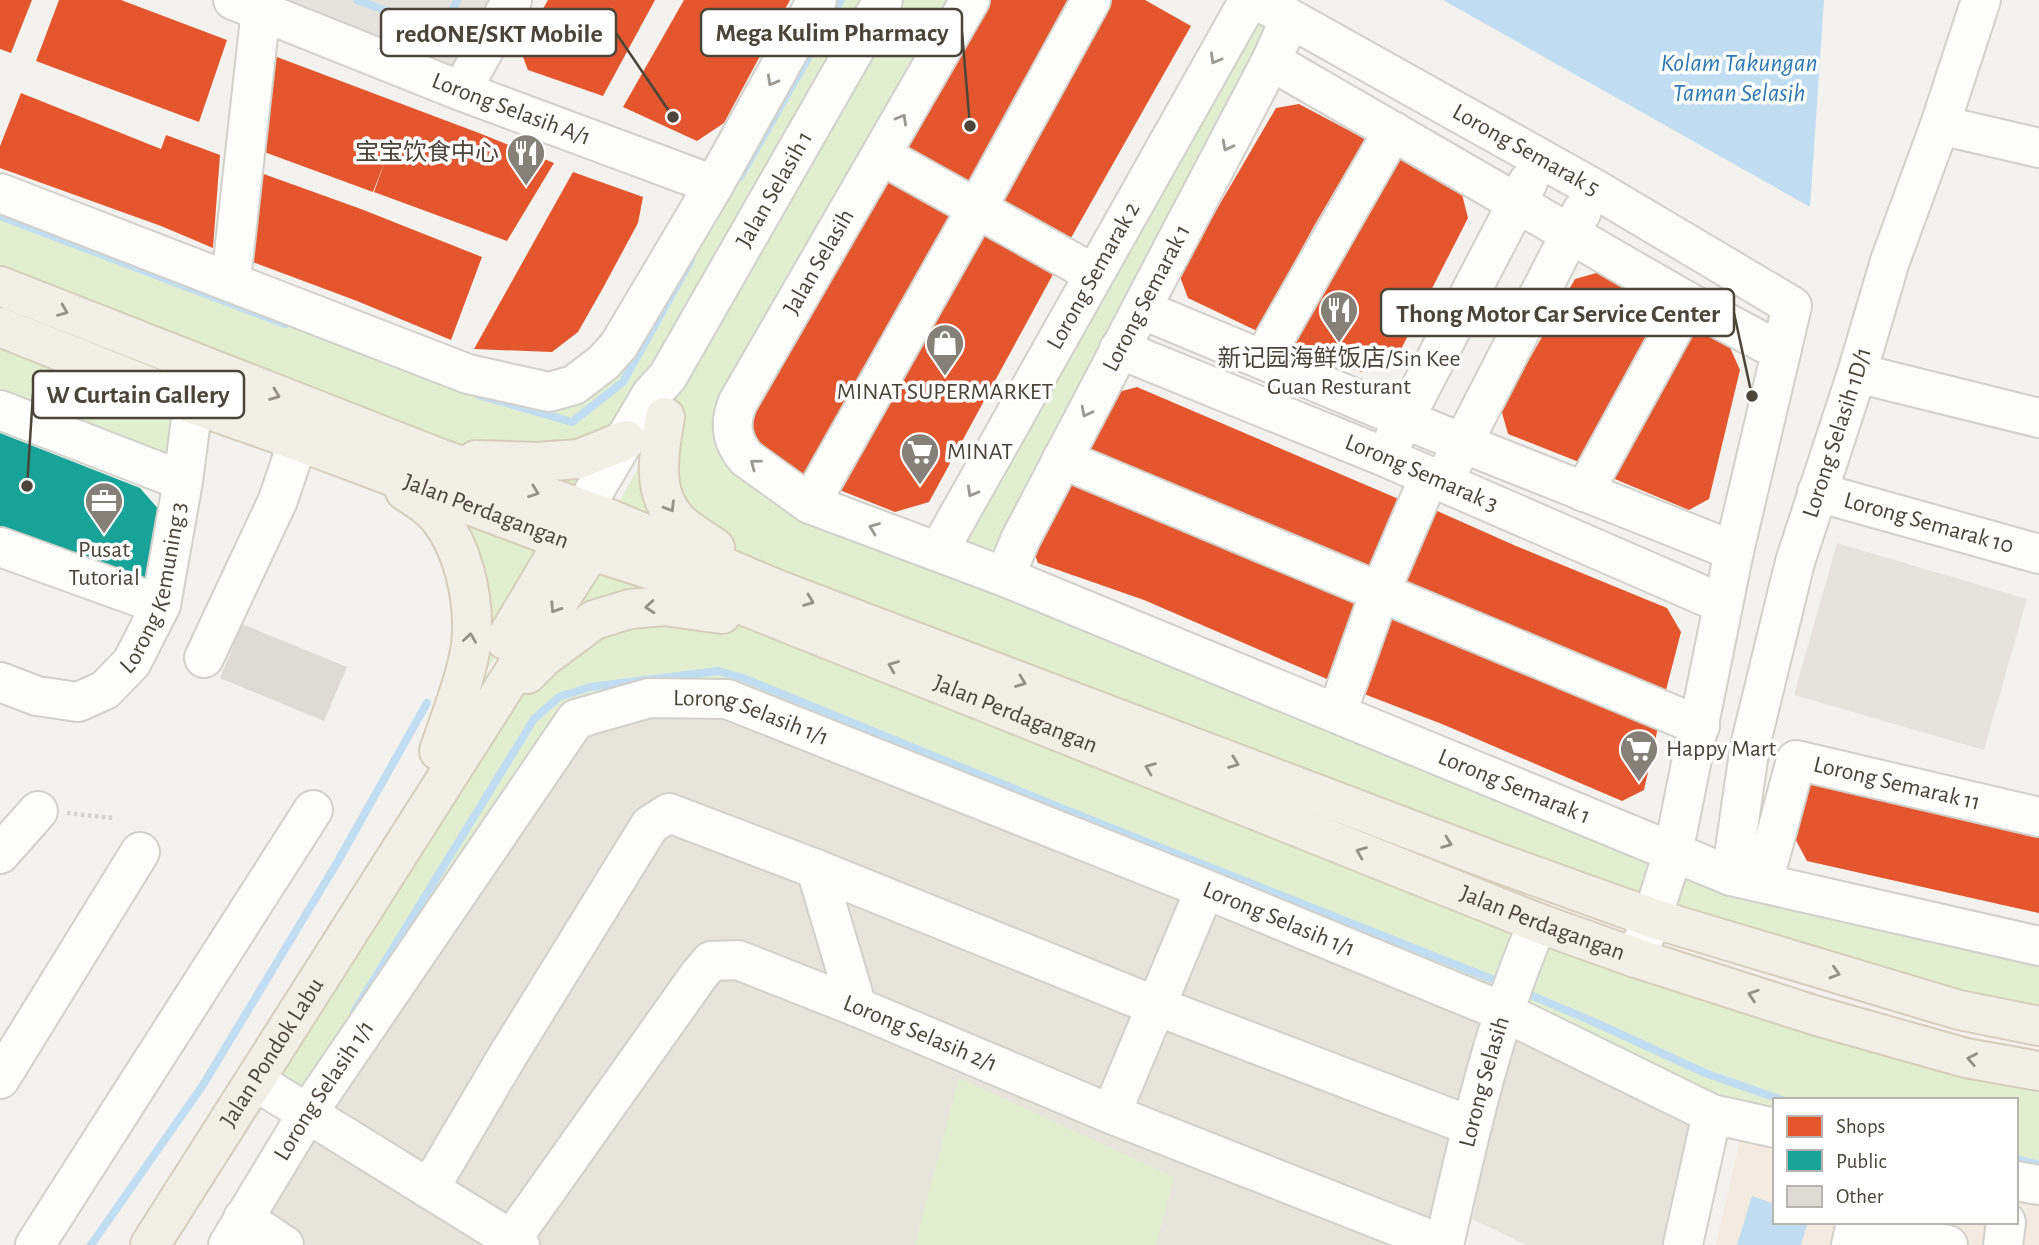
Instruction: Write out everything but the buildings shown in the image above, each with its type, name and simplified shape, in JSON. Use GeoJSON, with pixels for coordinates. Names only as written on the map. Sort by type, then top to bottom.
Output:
{"type":"FeatureCollection","features":[{"type":"Feature","properties":{"kind":"main road","name":"Jalan Perdagangan"},"geometry":{"type":"LineString","coordinates":[[0,286],[439,458],[587,530],[667,575],[1531,939],[1636,958],[1817,1016],[1966,1058],[2039,1071]]}},
{"type":"Feature","properties":{"kind":"main road","name":"Jalan Perdagangan"},"geometry":{"type":"LineString","coordinates":[[0,327],[193,404],[350,460],[768,585],[1496,862],[1652,918],[1959,1010],[2039,1026]]}},
{"type":"Feature","properties":{"kind":"main road"},"geometry":{"type":"LineString","coordinates":[[664,417],[657,467],[664,498],[679,522],[768,585]]}},
{"type":"Feature","properties":{"kind":"main road"},"geometry":{"type":"LineString","coordinates":[[439,458],[537,462],[579,459],[626,440]]}},
{"type":"Feature","properties":{"kind":"main road"},"geometry":{"type":"LineString","coordinates":[[350,460],[407,492],[438,516],[455,544],[464,572],[472,632],[449,754]]}},
{"type":"Feature","properties":{"kind":"main road","name":"Jalan Pondok Labu"},"geometry":{"type":"LineString","coordinates":[[150,1245],[256,1081],[393,860],[449,754],[587,530]]}},
{"type":"Feature","properties":{"kind":"main road"},"geometry":{"type":"LineString","coordinates":[[449,754],[544,657],[594,620],[631,608],[664,606],[790,625]]}},
{"type":"Feature","properties":{"kind":"street"},"geometry":{"type":"LineString","coordinates":[[461,91],[512,0]]}},
{"type":"Feature","properties":{"kind":"street"},"geometry":{"type":"LineString","coordinates":[[0,193],[468,374],[549,392],[574,385],[604,362],[619,345],[714,185],[817,0]]}},
{"type":"Feature","properties":{"kind":"street","name":"Jalan Selasih 1"},"geometry":{"type":"LineString","coordinates":[[587,530],[626,440],[651,395],[668,376],[883,0]]}},
{"type":"Feature","properties":{"kind":"street","name":"Jalan Selasih"},"geometry":{"type":"LineString","coordinates":[[810,504],[746,458],[738,449],[733,437],[732,416],[970,0]]}},
{"type":"Feature","properties":{"kind":"street"},"geometry":{"type":"LineString","coordinates":[[810,504],[1091,0]]}},
{"type":"Feature","properties":{"kind":"street","name":"Lorong Semarak 2"},"geometry":{"type":"LineString","coordinates":[[938,552],[1249,0]]}},
{"type":"Feature","properties":{"kind":"street","name":"Lorong Semarak 5"},"geometry":{"type":"LineString","coordinates":[[1257,0],[1595,189],[1792,306],[1781,352]]}},
{"type":"Feature","properties":{"kind":"street","name":"Lorong Selasih 1D/1"},"geometry":{"type":"LineString","coordinates":[[1747,879],[1751,746],[1795,562],[1857,373],[1890,261],[1940,125],[1981,0]]}},
{"type":"Feature","properties":{"kind":"street"},"geometry":{"type":"LineString","coordinates":[[231,281],[247,5]]}},
{"type":"Feature","properties":{"kind":"street","name":"Lorong Selasih A/1"},"geometry":{"type":"LineString","coordinates":[[247,5],[461,91],[714,185]]}},
{"type":"Feature","properties":{"kind":"street","name":"Lorong Semarak 1"},"geometry":{"type":"LineString","coordinates":[[1005,577],[1020,540],[1271,61],[1290,19]]}},
{"type":"Feature","properties":{"kind":"street"},"geometry":{"type":"LineString","coordinates":[[1271,61],[1688,302],[1781,352],[1734,551],[1673,853],[1636,958]]}},
{"type":"Feature","properties":{"kind":"street"},"geometry":{"type":"LineString","coordinates":[[1940,125],[2039,148]]}},
{"type":"Feature","properties":{"kind":"street"},"geometry":{"type":"LineString","coordinates":[[1263,359],[1393,131]]}},
{"type":"Feature","properties":{"kind":"street"},"geometry":{"type":"LineString","coordinates":[[881,155],[1094,274]]}},
{"type":"Feature","properties":{"kind":"street"},"geometry":{"type":"LineString","coordinates":[[1385,457],[1540,159]]}},
{"type":"Feature","properties":{"kind":"street"},"geometry":{"type":"LineString","coordinates":[[1336,713],[1380,592],[1436,480],[1462,443],[1595,189]]}},
{"type":"Feature","properties":{"kind":"street"},"geometry":{"type":"LineString","coordinates":[[1584,492],[1688,302]]}},
{"type":"Feature","properties":{"kind":"street"},"geometry":{"type":"LineString","coordinates":[[1141,309],[1462,443],[1734,551]]}},
{"type":"Feature","properties":{"kind":"street","name":"Lorong Semarak 3"},"geometry":{"type":"LineString","coordinates":[[1119,349],[1385,457],[1723,604]]}},
{"type":"Feature","properties":{"kind":"street"},"geometry":{"type":"LineString","coordinates":[[1857,373],[2039,418]]}},
{"type":"Feature","properties":{"kind":"street","name":"Jalan Selasih 1"},"geometry":{"type":"LineString","coordinates":[[587,530],[664,417],[668,404],[668,376]]}},
{"type":"Feature","properties":{"kind":"street","name":"Lorong Kemuning 3"},"geometry":{"type":"LineString","coordinates":[[0,682],[37,696],[78,702],[105,690],[132,662],[162,605],[193,404]]}},
{"type":"Feature","properties":{"kind":"street"},"geometry":{"type":"LineString","coordinates":[[0,410],[183,481]]}},
{"type":"Feature","properties":{"kind":"street"},"geometry":{"type":"LineString","coordinates":[[204,658],[278,499],[298,441]]}},
{"type":"Feature","properties":{"kind":"street"},"geometry":{"type":"LineString","coordinates":[[1062,459],[1700,726]]}},
{"type":"Feature","properties":{"kind":"street","name":"Lorong Semarak 10"},"geometry":{"type":"LineString","coordinates":[[1817,492],[2039,554]]}},
{"type":"Feature","properties":{"kind":"street","name":"Lorong Semarak 1"},"geometry":{"type":"LineString","coordinates":[[810,504],[1005,577],[1673,853],[1747,879],[2039,946]]}},
{"type":"Feature","properties":{"kind":"street"},"geometry":{"type":"LineString","coordinates":[[0,547],[162,605]]}},
{"type":"Feature","properties":{"kind":"street","name":"Lorong Selasih 1/1"},"geometry":{"type":"LineString","coordinates":[[236,1232],[307,1114],[576,719],[649,698],[727,699],[1205,888],[1504,1012],[1712,1114],[1773,1128]]}},
{"type":"Feature","properties":{"kind":"street","name":"Lorong Semarak 11"},"geometry":{"type":"LineString","coordinates":[[1747,879],[1796,760],[2039,817]]}},
{"type":"Feature","properties":{"kind":"street"},"geometry":{"type":"LineString","coordinates":[[35,1245],[313,810]]}},
{"type":"Feature","properties":{"kind":"street"},"geometry":{"type":"LineString","coordinates":[[0,854],[38,811]]}},
{"type":"Feature","properties":{"kind":"street"},"geometry":{"type":"LineString","coordinates":[[429,1189],[650,825],[669,813],[1156,1006],[1471,1126]]}},
{"type":"Feature","properties":{"kind":"street"},"geometry":{"type":"LineString","coordinates":[[0,1079],[140,852]]}},
{"type":"Feature","properties":{"kind":"street"},"geometry":{"type":"LineString","coordinates":[[816,869],[857,1007]]}},
{"type":"Feature","properties":{"kind":"street"},"geometry":{"type":"LineString","coordinates":[[1111,1114],[1205,888]]}},
{"type":"Feature","properties":{"kind":"street","name":"Lorong Selasih"},"geometry":{"type":"LineString","coordinates":[[1444,1245],[1471,1126],[1504,1012],[1531,939]]}},
{"type":"Feature","properties":{"kind":"street","name":"Lorong Selasih 2/1"},"geometry":{"type":"LineString","coordinates":[[516,1242],[699,975],[711,961],[738,960],[1111,1114],[1444,1245]]}},
{"type":"Feature","properties":{"kind":"street"},"geometry":{"type":"LineString","coordinates":[[256,1081],[516,1242]]}},
{"type":"Feature","properties":{"kind":"street"},"geometry":{"type":"LineString","coordinates":[[1683,1244],[1712,1114]]}},
{"type":"Feature","properties":{"kind":"street"},"geometry":{"type":"LineString","coordinates":[[2018,1181],[2039,1185]]}},
{"type":"Feature","properties":{"kind":"street"},"geometry":{"type":"LineString","coordinates":[[2003,1245],[2006,1224]]}},
{"type":"Feature","properties":{"kind":"street"},"geometry":{"type":"LineString","coordinates":[[1851,1245],[1855,1227],[1948,1245]]}},
{"type":"Feature","properties":{"kind":"street"},"geometry":{"type":"LineString","coordinates":[[236,1232],[284,1245]]}},
{"type":"Feature","properties":{"kind":"path"},"geometry":{"type":"LineString","coordinates":[[38,811],[113,818]]}},
{"type":"Feature","properties":{"kind":"shaded area"},"geometry":{"type":"Polygon","coordinates":[[[261,0],[512,0],[461,91],[261,0]]]}},
{"type":"Feature","properties":{"kind":"shaded area"},"geometry":{"type":"Polygon","coordinates":[[[1837,543],[2027,599],[1984,750],[1794,695],[1837,543]]]}},
{"type":"Feature","properties":{"kind":"shaded area"},"geometry":{"type":"Polygon","coordinates":[[[720,678],[1737,1093],[1701,1245],[1526,1245],[1472,1219],[1464,1245],[216,1245],[539,727],[720,678]]]}},
{"type":"Feature","properties":{"kind":"shaded area"},"geometry":{"type":"Polygon","coordinates":[[[1749,1100],[1773,1107],[1773,1224],[2018,1224],[2018,1181],[2039,1186],[2039,1245],[1716,1245],[1749,1100]]]}},
{"type":"Feature","properties":{"kind":"green space"},"geometry":{"type":"Polygon","coordinates":[[[817,0],[877,0],[583,510],[0,286],[0,188],[468,374],[574,385],[817,0]]]}},
{"type":"Feature","properties":{"kind":"green space"},"geometry":{"type":"Polygon","coordinates":[[[883,0],[970,0],[733,437],[938,552],[1249,0],[1290,19],[1005,577],[1673,853],[2039,946],[2039,1026],[1652,918],[610,519],[665,417],[668,404],[883,0]]]}},
{"type":"Feature","properties":{"kind":"green space"},"geometry":{"type":"Polygon","coordinates":[[[0,327],[193,404],[183,481],[0,410],[0,327]]]}},
{"type":"Feature","properties":{"kind":"green space"},"geometry":{"type":"Polygon","coordinates":[[[438,516],[564,541],[439,751],[464,672],[438,516]]]}},
{"type":"Feature","properties":{"kind":"green space"},"geometry":{"type":"Polygon","coordinates":[[[592,551],[1538,923],[2039,1071],[2039,1184],[2018,1181],[2018,1098],[1773,1098],[1773,1127],[727,699],[576,719],[307,1114],[255,1081],[592,551]]]}},
{"type":"Feature","properties":{"kind":"green space"},"geometry":{"type":"Polygon","coordinates":[[[959,1078],[1174,1177],[1156,1245],[915,1245],[959,1078]]]}},
{"type":"Feature","properties":{"kind":"water","name":"Kolam Takungan Taman Selasih"},"geometry":{"type":"Polygon","coordinates":[[[1443,0],[1824,0],[1810,207],[1443,0]]]}},
{"type":"Feature","properties":{"kind":"water"},"geometry":{"type":"Polygon","coordinates":[[[1752,1196],[1773,1203],[1773,1224],[1807,1224],[1801,1245],[1737,1245],[1752,1196]]]}},
{"type":"Feature","properties":{"kind":"waterway"},"geometry":{"type":"LineString","coordinates":[[357,0],[422,24],[450,16],[457,1]]}},
{"type":"Feature","properties":{"kind":"waterway"},"geometry":{"type":"LineString","coordinates":[[740,177],[841,0]]}},
{"type":"Feature","properties":{"kind":"waterway"},"geometry":{"type":"LineString","coordinates":[[0,216],[285,324]]}},
{"type":"Feature","properties":{"kind":"waterway"},"geometry":{"type":"LineString","coordinates":[[478,395],[572,422],[623,382],[691,260]]}},
{"type":"Feature","properties":{"kind":"waterway"},"geometry":{"type":"LineString","coordinates":[[354,1012],[534,719],[559,697],[590,687],[718,671],[743,678],[1502,983]]}},
{"type":"Feature","properties":{"kind":"waterway"},"geometry":{"type":"LineString","coordinates":[[91,1245],[203,1085],[338,861],[427,703]]}},
{"type":"Feature","properties":{"kind":"waterway"},"geometry":{"type":"LineString","coordinates":[[1521,991],[1705,1073],[1776,1098]]}},
{"type":"Feature","properties":{"kind":"waterway"},"geometry":{"type":"LineString","coordinates":[[2018,1160],[2039,1165]]}},
{"type":"Feature","properties":{"kind":"place","name":"redONE/SKT Mobile"},"geometry":{"type":"Point","coordinates":[673,117]}},
{"type":"Feature","properties":{"kind":"place","name":"Mega Kulim Pharmacy"},"geometry":{"type":"Point","coordinates":[970,126]}},
{"type":"Feature","properties":{"kind":"place","name":"宝宝饮食中心"},"geometry":{"type":"Point","coordinates":[526,187]}},
{"type":"Feature","properties":{"kind":"place","name":"新记园海鲜饭店/Sin Kee Guan Resturant"},"geometry":{"type":"Point","coordinates":[1339,344]}},
{"type":"Feature","properties":{"kind":"place","name":"MINAT SUPERMARKET"},"geometry":{"type":"Point","coordinates":[945,377]}},
{"type":"Feature","properties":{"kind":"place","name":"Thong Motor Car Service Center"},"geometry":{"type":"Point","coordinates":[1752,396]}},
{"type":"Feature","properties":{"kind":"place","name":"W Curtain Gallery"},"geometry":{"type":"Point","coordinates":[27,486]}},
{"type":"Feature","properties":{"kind":"place","name":"MINAT"},"geometry":{"type":"Point","coordinates":[920,486]}},
{"type":"Feature","properties":{"kind":"place","name":"Pusat Tutorial"},"geometry":{"type":"Point","coordinates":[104,535]}},
{"type":"Feature","properties":{"kind":"place","name":"Happy Mart"},"geometry":{"type":"Point","coordinates":[1639,783]}}]}
